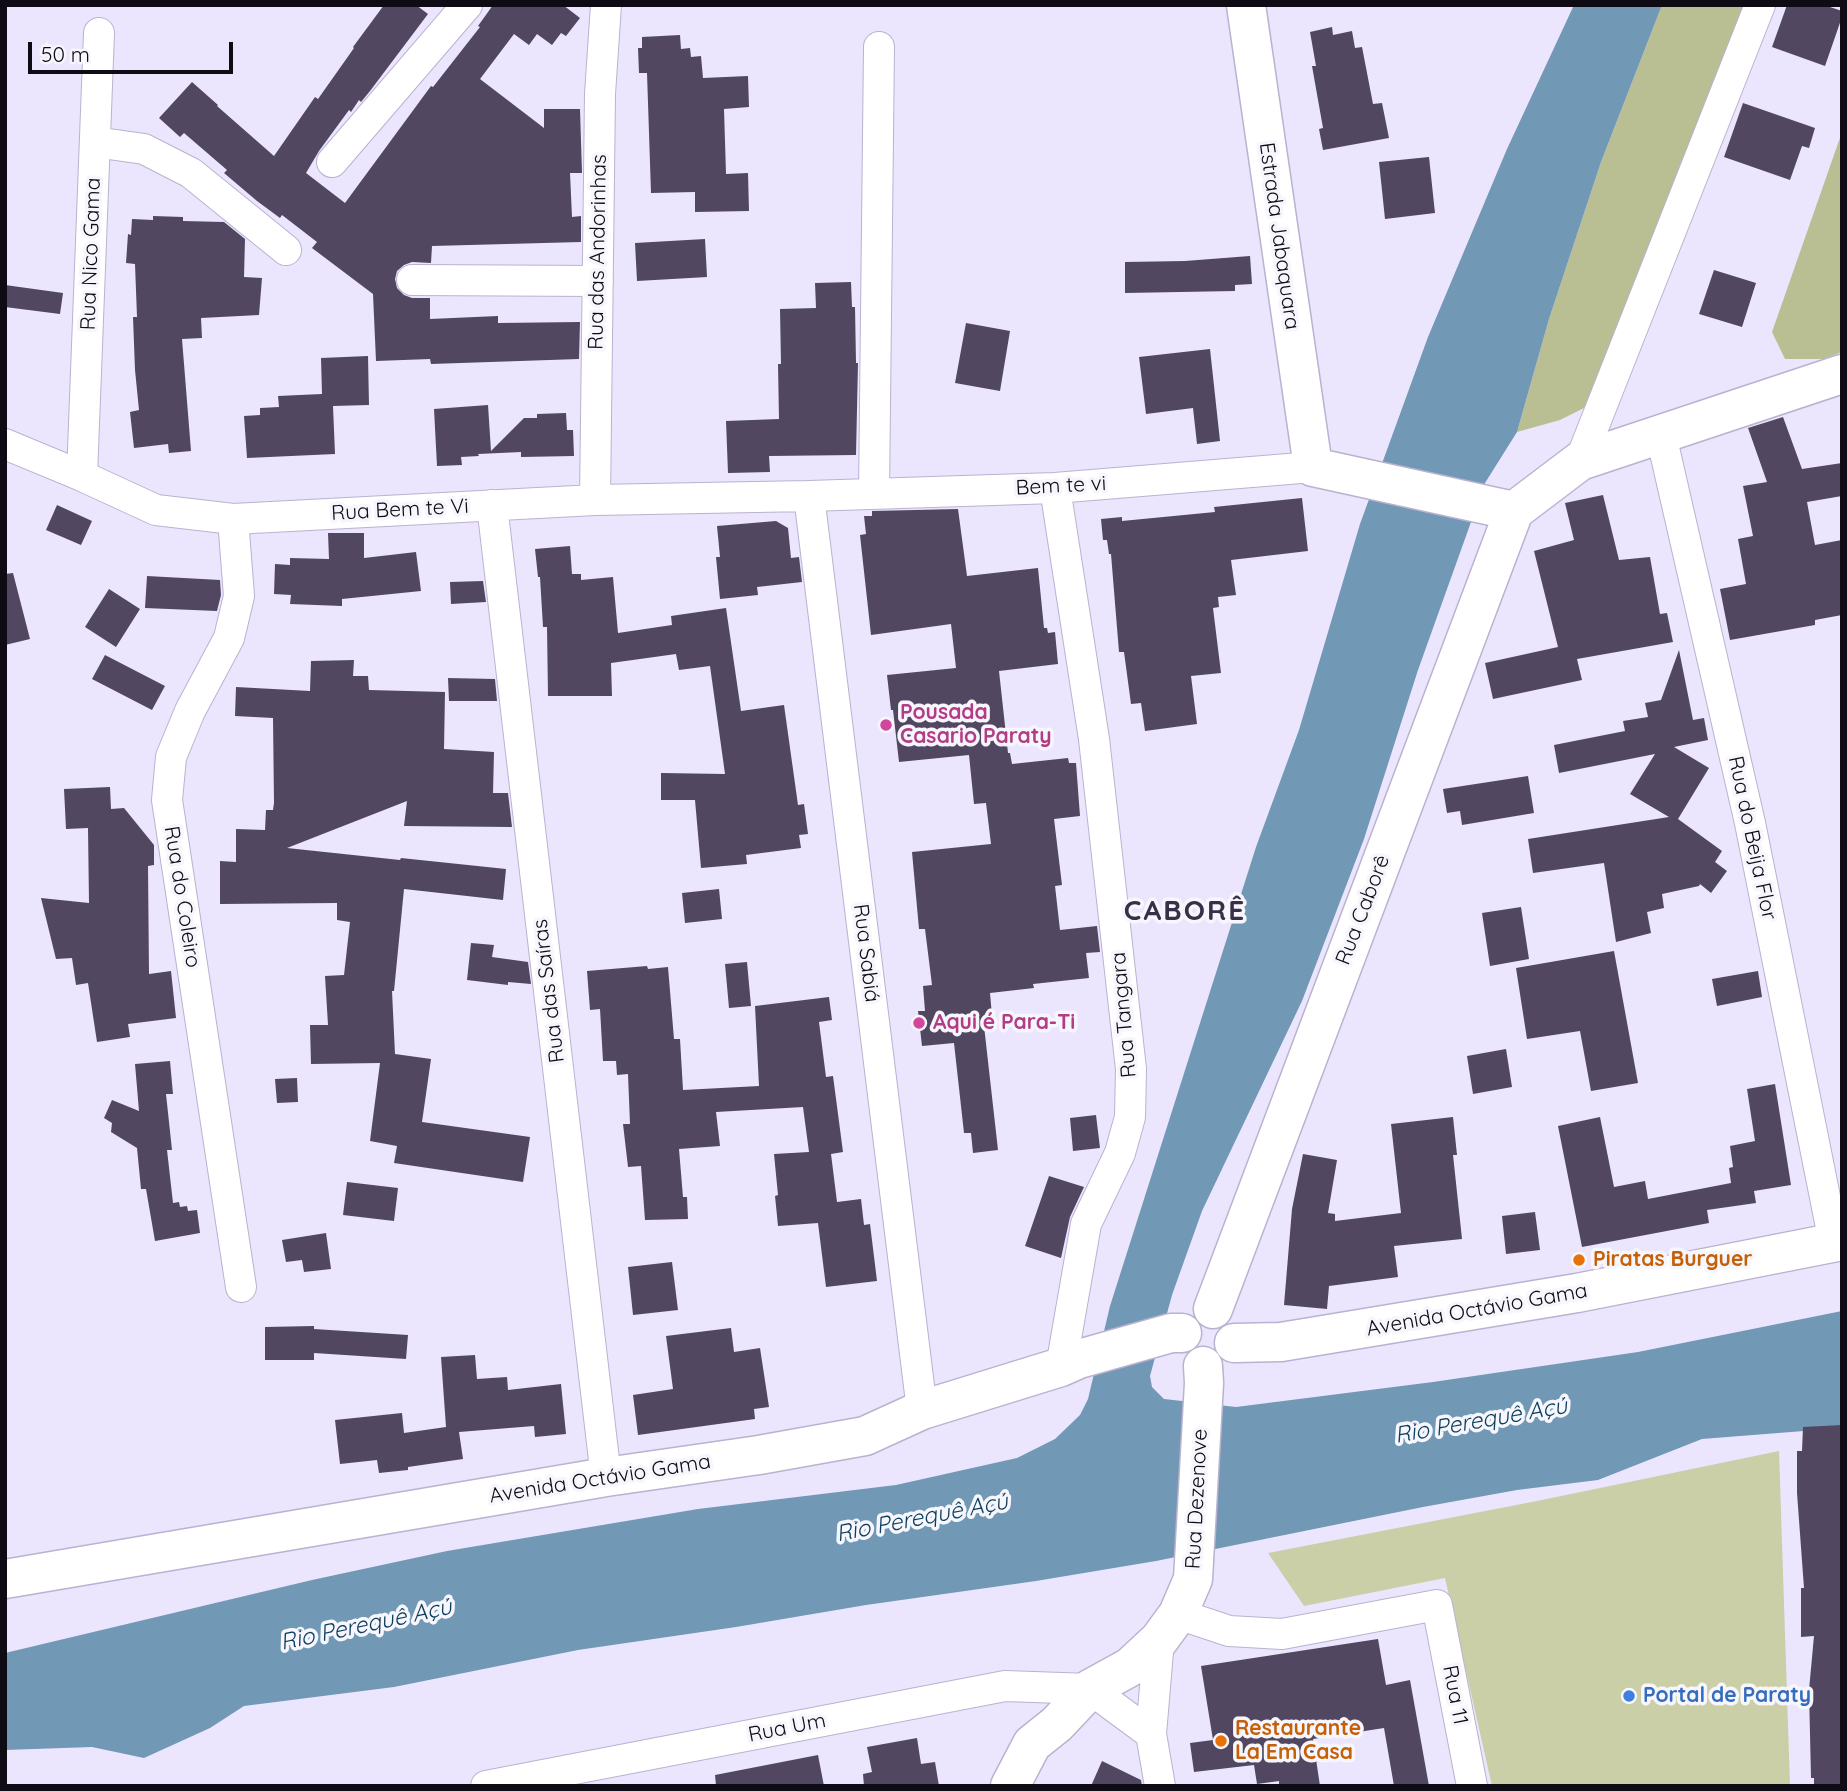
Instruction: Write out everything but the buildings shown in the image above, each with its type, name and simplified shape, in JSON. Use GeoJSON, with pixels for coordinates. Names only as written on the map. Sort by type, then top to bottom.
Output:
{"type":"FeatureCollection","features":[{"type":"Feature","properties":{"kind":"street"},"geometry":{"type":"LineString","coordinates":[[332,162],[467,5]]}},
{"type":"Feature","properties":{"kind":"street","name":"Rua das Andorinhas"},"geometry":{"type":"LineString","coordinates":[[595,500],[600,94],[606,5]]}},
{"type":"Feature","properties":{"kind":"street","name":"Estrada Jabaquara"},"geometry":{"type":"LineString","coordinates":[[1245,5],[1313,467]]}},
{"type":"Feature","properties":{"kind":"street"},"geometry":{"type":"LineString","coordinates":[[1580,461],[1760,5]]}},
{"type":"Feature","properties":{"kind":"street","name":"Rua Nico Gama"},"geometry":{"type":"LineString","coordinates":[[82,476],[99,33]]}},
{"type":"Feature","properties":{"kind":"street"},"geometry":{"type":"LineString","coordinates":[[874,494],[879,47]]}},
{"type":"Feature","properties":{"kind":"street"},"geometry":{"type":"LineString","coordinates":[[95,142],[144,149],[191,173],[286,250]]}},
{"type":"Feature","properties":{"kind":"street"},"geometry":{"type":"LineString","coordinates":[[412,280],[598,281]]}},
{"type":"Feature","properties":{"kind":"street"},"geometry":{"type":"LineString","coordinates":[[1313,467],[1514,512],[1580,461],[1842,374]]}},
{"type":"Feature","properties":{"kind":"street","name":"Rua do Beija Flor"},"geometry":{"type":"LineString","coordinates":[[1661,435],[1750,823],[1838,1242]]}},
{"type":"Feature","properties":{"kind":"street","name":"Rua Bem te Vi"},"geometry":{"type":"LineString","coordinates":[[5,444],[156,510],[233,519],[595,500],[809,496]]}},
{"type":"Feature","properties":{"kind":"street","name":"Bem te vi"},"geometry":{"type":"LineString","coordinates":[[809,496],[1055,488],[1313,467]]}},
{"type":"Feature","properties":{"kind":"street","name":"Rua Tangara"},"geometry":{"type":"LineString","coordinates":[[1055,488],[1094,739],[1131,1069],[1130,1117],[1120,1153],[1086,1224],[1070,1363]]}},
{"type":"Feature","properties":{"kind":"street","name":"Rua Sabiá"},"geometry":{"type":"LineString","coordinates":[[809,496],[922,1410]]}},
{"type":"Feature","properties":{"kind":"street","name":"Rua das Saíras"},"geometry":{"type":"LineString","coordinates":[[492,505],[606,1477]]}},
{"type":"Feature","properties":{"kind":"street","name":"Rua Caborê"},"geometry":{"type":"LineString","coordinates":[[1213,1309],[1514,512]]}},
{"type":"Feature","properties":{"kind":"street","name":"Rua do Coleiro"},"geometry":{"type":"LineString","coordinates":[[233,519],[239,596],[229,638],[190,710],[171,757],[167,800],[241,1287]]}},
{"type":"Feature","properties":{"kind":"street","name":"Avenida Octávio Gama"},"geometry":{"type":"LineString","coordinates":[[1234,1343],[1281,1342],[1577,1293],[1838,1242]]}},
{"type":"Feature","properties":{"kind":"street"},"geometry":{"type":"LineString","coordinates":[[1213,1309],[1227,1317],[1234,1332],[1234,1343],[1227,1357],[1203,1375],[1188,1359],[1177,1333],[1191,1317],[1201,1311],[1213,1309]]}},
{"type":"Feature","properties":{"kind":"street","name":"Avenida Octávio Gama"},"geometry":{"type":"LineString","coordinates":[[5,1579],[865,1436],[922,1410],[1070,1363],[1177,1333]]}},
{"type":"Feature","properties":{"kind":"street","name":"Rua Dezenove"},"geometry":{"type":"LineString","coordinates":[[1010,1786],[1032,1744],[1057,1724],[1090,1689],[1130,1667],[1168,1627],[1193,1579],[1203,1375]]}},
{"type":"Feature","properties":{"kind":"street","name":"Rua 11"},"geometry":{"type":"LineString","coordinates":[[1168,1627],[1282,1634],[1437,1605],[1472,1786]]}},
{"type":"Feature","properties":{"kind":"street"},"geometry":{"type":"LineString","coordinates":[[1160,1786],[1151,1734],[1168,1627]]}},
{"type":"Feature","properties":{"kind":"street","name":"Rua Um"},"geometry":{"type":"LineString","coordinates":[[486,1786],[1005,1686],[1090,1689]]}},
{"type":"Feature","properties":{"kind":"street"},"geometry":{"type":"LineString","coordinates":[[1090,1689],[1151,1734]]}},
{"type":"Feature","properties":{"kind":"street"},"geometry":{"type":"LineString","coordinates":[[1040,1786],[1053,1760],[1057,1724]]}},
{"type":"Feature","properties":{"kind":"green space"},"geometry":{"type":"Polygon","coordinates":[[[1662,5],[1769,5],[1602,399],[1560,420],[1517,432],[1549,319],[1601,162],[1662,5]]]}},
{"type":"Feature","properties":{"kind":"green space"},"geometry":{"type":"Polygon","coordinates":[[[1842,132],[1842,352],[1823,359],[1785,359],[1772,332],[1842,132]]]}},
{"type":"Feature","properties":{"kind":"green space","name":"Portal de Paraty"},"geometry":{"type":"Polygon","coordinates":[[[1779,1451],[1790,1786],[1492,1786],[1445,1578],[1304,1606],[1268,1553],[1537,1501],[1779,1451]]]}},
{"type":"Feature","properties":{"kind":"water","name":"Rio Perequê Açú"},"geometry":{"type":"Polygon","coordinates":[[[1574,5],[1662,5],[1601,162],[1549,319],[1517,432],[1485,483],[1418,670],[1364,839],[1302,1001],[1202,1211],[1172,1295],[1150,1376],[1152,1387],[1164,1399],[1236,1407],[1638,1352],[1842,1311],[1842,1428],[1702,1439],[1598,1480],[1517,1490],[1423,1507],[1156,1561],[578,1650],[394,1687],[244,1706],[210,1728],[144,1758],[92,1747],[5,1750],[5,1653],[447,1551],[698,1509],[896,1485],[1017,1458],[1055,1439],[1080,1415],[1088,1399],[1110,1306],[1256,847],[1299,730],[1360,524],[1428,337],[1507,149],[1574,5]]]}},
{"type":"Feature","properties":{"kind":"place","name":"Pousada Casario Paraty"},"geometry":{"type":"Point","coordinates":[886,725]}},
{"type":"Feature","properties":{"kind":"place","name":"Aqui é Para-Ti"},"geometry":{"type":"Point","coordinates":[919,1023]}},
{"type":"Feature","properties":{"kind":"place","name":"Piratas Burguer"},"geometry":{"type":"Point","coordinates":[1579,1260]}},
{"type":"Feature","properties":{"kind":"place","name":"Portal de Paraty"},"geometry":{"type":"Point","coordinates":[1629,1696]}},
{"type":"Feature","properties":{"kind":"place","name":"Restaurante La Em Casa"},"geometry":{"type":"Point","coordinates":[1221,1741]}},
{"type":"Feature","properties":{"kind":"district","name":"CABORÊ"},"geometry":{"type":"Point","coordinates":[1185,912]}}]}
